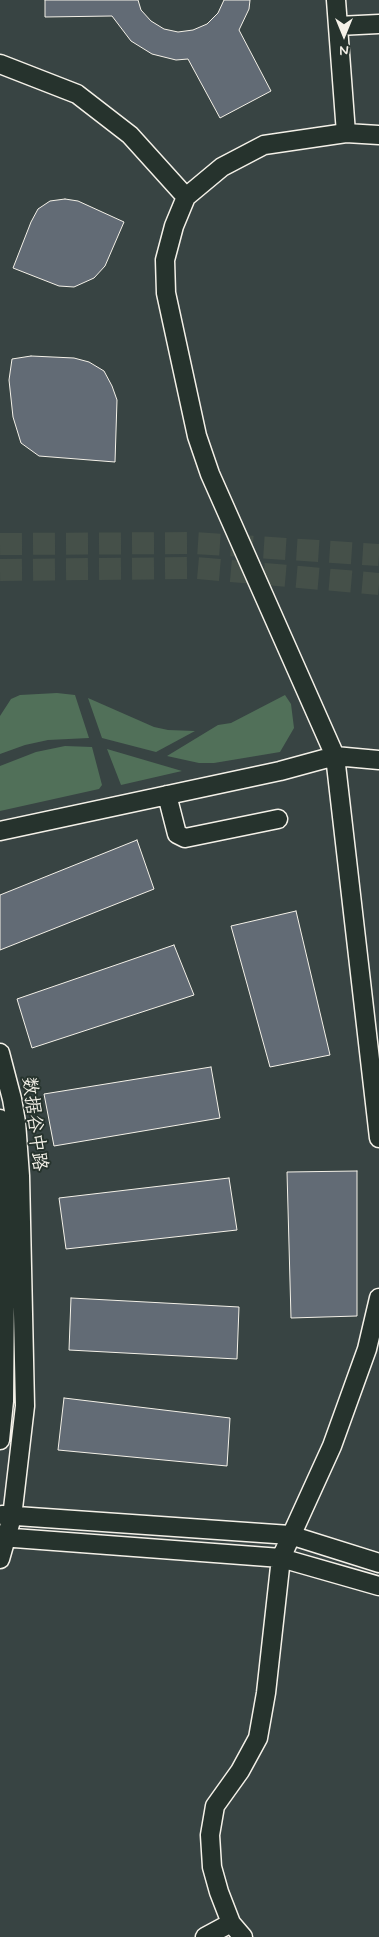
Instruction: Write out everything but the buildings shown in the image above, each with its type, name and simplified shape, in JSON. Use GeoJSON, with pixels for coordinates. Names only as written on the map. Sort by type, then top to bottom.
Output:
{"type":"FeatureCollection","features":[{"type":"Feature","properties":{"kind":"street"},"geometry":{"type":"LineString","coordinates":[[336,0],[346,133]]}},
{"type":"Feature","properties":{"kind":"street"},"geometry":{"type":"LineString","coordinates":[[338,26],[379,24]]}},
{"type":"Feature","properties":{"kind":"street"},"geometry":{"type":"LineString","coordinates":[[0,64],[76,94],[130,135],[186,197]]}},
{"type":"Feature","properties":{"kind":"street"},"geometry":{"type":"LineString","coordinates":[[379,135],[346,133],[264,145],[222,167],[186,197],[174,226],[165,260],[166,293],[197,436],[210,474],[335,756],[379,1138]]}},
{"type":"Feature","properties":{"kind":"street"},"geometry":{"type":"LineString","coordinates":[[0,831],[280,771],[335,756],[379,760]]}},
{"type":"Feature","properties":{"kind":"street"},"geometry":{"type":"LineString","coordinates":[[168,795],[177,834],[185,838],[278,819]]}},
{"type":"Feature","properties":{"kind":"street","name":"数据谷中路"},"geometry":{"type":"LineString","coordinates":[[0,1053],[14,1114],[20,1176],[25,1406],[0,1559]]}},
{"type":"Feature","properties":{"kind":"street","name":"数据谷中路"},"geometry":{"type":"LineString","coordinates":[[0,1119],[6,1179],[4,1401],[0,1440]]}},
{"type":"Feature","properties":{"kind":"street"},"geometry":{"type":"LineString","coordinates":[[243,1937],[232,1922],[212,1867],[210,1835],[215,1806],[240,1771],[258,1738],[266,1693],[281,1558],[332,1446],[367,1349],[379,1298]]}},
{"type":"Feature","properties":{"kind":"street"},"geometry":{"type":"LineString","coordinates":[[6,1516],[290,1536],[379,1563]]}},
{"type":"Feature","properties":{"kind":"street"},"geometry":{"type":"LineString","coordinates":[[3,1537],[281,1558],[379,1586]]}},
{"type":"Feature","properties":{"kind":"street"},"geometry":{"type":"LineString","coordinates":[[205,1937],[232,1922]]}},
{"type":"Feature","properties":{"kind":"shaded area"},"geometry":{"type":"Polygon","coordinates":[[[0,0],[379,0],[379,1937],[0,1937],[0,0]]]}},
{"type":"Feature","properties":{"kind":"green space"},"geometry":{"type":"Polygon","coordinates":[[[57,693],[75,695],[89,738],[48,740],[25,745],[0,754],[0,716],[11,699],[20,695],[57,693]]]}},
{"type":"Feature","properties":{"kind":"green space"},"geometry":{"type":"Polygon","coordinates":[[[285,695],[291,704],[294,728],[280,752],[214,763],[199,763],[167,756],[218,725],[231,723],[285,695]]]}},
{"type":"Feature","properties":{"kind":"green space"},"geometry":{"type":"Polygon","coordinates":[[[88,698],[154,727],[168,730],[195,731],[156,752],[102,738],[88,698]]]}},
{"type":"Feature","properties":{"kind":"green space"},"geometry":{"type":"Polygon","coordinates":[[[65,746],[92,747],[102,785],[99,789],[0,811],[0,766],[36,752],[65,746]]]}},
{"type":"Feature","properties":{"kind":"green space"},"geometry":{"type":"Polygon","coordinates":[[[107,749],[182,771],[121,785],[107,749]]]}},
{"type":"Feature","properties":{"kind":"tunnel"},"geometry":{"type":"LineString","coordinates":[[0,544],[195,543],[379,555]]}},
{"type":"Feature","properties":{"kind":"tunnel"},"geometry":{"type":"LineString","coordinates":[[0,570],[197,568],[379,584]]}}]}
